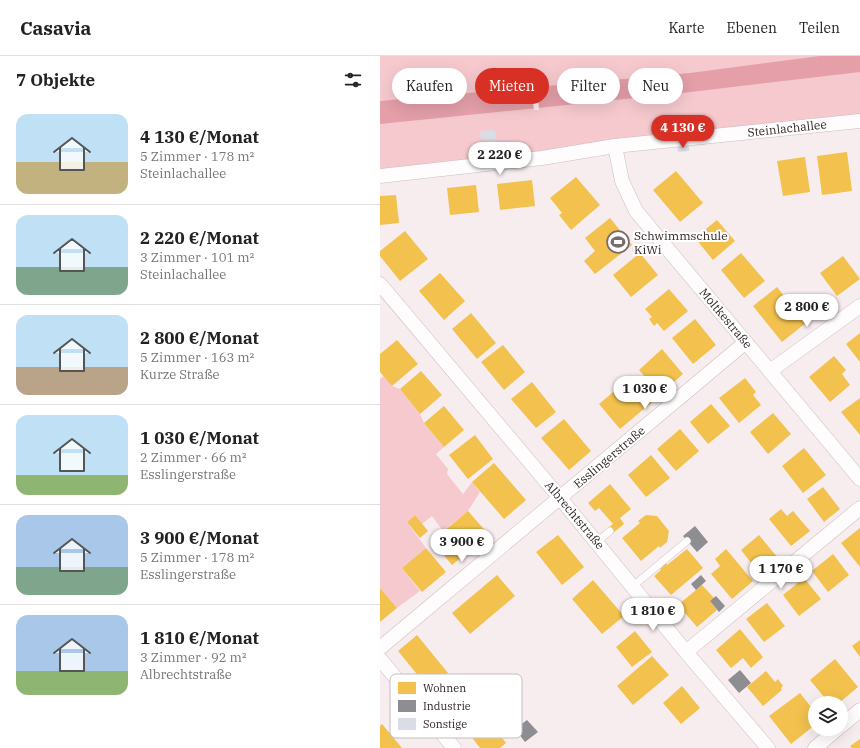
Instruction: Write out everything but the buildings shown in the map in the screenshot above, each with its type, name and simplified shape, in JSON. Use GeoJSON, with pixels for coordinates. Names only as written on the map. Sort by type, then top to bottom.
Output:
{"type":"FeatureCollection","features":[{"type":"Feature","properties":{"kind":"street","name":"Steinlachallee"},"geometry":{"type":"LineString","coordinates":[[380,176],[542,158],[615,146],[860,121]]}},
{"type":"Feature","properties":{"kind":"street","name":"Moltkestraße"},"geometry":{"type":"LineString","coordinates":[[615,146],[622,181],[636,211],[860,479]]}},
{"type":"Feature","properties":{"kind":"street","name":"Albrechtstraße"},"geometry":{"type":"LineString","coordinates":[[380,284],[597,542],[686,652],[768,748]]}},
{"type":"Feature","properties":{"kind":"street"},"geometry":{"type":"LineString","coordinates":[[770,371],[860,306]]}},
{"type":"Feature","properties":{"kind":"street","name":"Esslingerstraße"},"geometry":{"type":"LineString","coordinates":[[380,648],[746,342]]}},
{"type":"Feature","properties":{"kind":"street"},"geometry":{"type":"LineString","coordinates":[[686,652],[860,508]]}},
{"type":"Feature","properties":{"kind":"street"},"geometry":{"type":"LineString","coordinates":[[380,659],[392,674]]}},
{"type":"Feature","properties":{"kind":"street"},"geometry":{"type":"LineString","coordinates":[[848,720],[860,710]]}},
{"type":"Feature","properties":{"kind":"street"},"geometry":{"type":"LineString","coordinates":[[815,748],[829,736]]}},
{"type":"Feature","properties":{"kind":"street"},"geometry":{"type":"LineString","coordinates":[[446,738],[454,748]]}},
{"type":"Feature","properties":{"kind":"lane"},"geometry":{"type":"LineString","coordinates":[[597,542],[610,531]]}},
{"type":"Feature","properties":{"kind":"lane"},"geometry":{"type":"LineString","coordinates":[[633,586],[687,541]]}},
{"type":"Feature","properties":{"kind":"shaded area"},"geometry":{"type":"Polygon","coordinates":[[[380,56],[860,56],[860,121],[380,176],[380,56]]]}},
{"type":"Feature","properties":{"kind":"shaded area"},"geometry":{"type":"Polygon","coordinates":[[[820,56],[860,56],[860,72],[683,93],[683,74],[820,56]]]}},
{"type":"Feature","properties":{"kind":"shaded area"},"geometry":{"type":"Polygon","coordinates":[[[620,79],[628,79],[628,99],[620,100],[620,79]]]}},
{"type":"Feature","properties":{"kind":"shaded area"},"geometry":{"type":"Polygon","coordinates":[[[557,85],[557,104],[576,104],[380,124],[380,101],[392,100],[392,104],[467,104],[467,93],[475,92],[475,104],[549,104],[549,86],[557,85]]]}},
{"type":"Feature","properties":{"kind":"shaded area"},"geometry":{"type":"Polygon","coordinates":[[[384,376],[392,386],[400,389],[420,414],[424,423],[444,447],[436,454],[448,469],[447,474],[463,494],[472,482],[480,492],[468,511],[443,531],[432,516],[422,524],[415,515],[407,522],[426,548],[402,568],[420,591],[397,608],[380,588],[380,379],[384,376]]]}},
{"type":"Feature","properties":{"kind":"pier"},"geometry":{"type":"Polygon","coordinates":[[[533,104],[539,104],[539,110],[534,110],[533,104]]]}},
{"type":"Feature","properties":{"kind":"place","name":"Schwimmschule KiWi"},"geometry":{"type":"Point","coordinates":[618,242]}}]}
